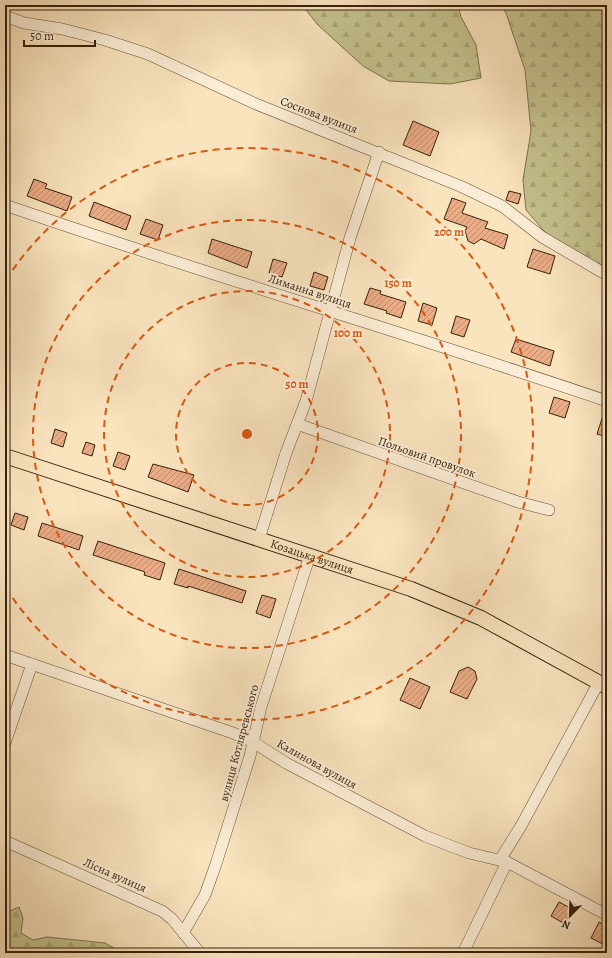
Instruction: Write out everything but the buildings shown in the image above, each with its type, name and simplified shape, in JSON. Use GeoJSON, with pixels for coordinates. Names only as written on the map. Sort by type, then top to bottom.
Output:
{"type":"FeatureCollection","features":[{"type":"Feature","properties":{"kind":"main road","name":"Козацька вулиця"},"geometry":{"type":"LineString","coordinates":[[5,456],[411,589],[453,606],[514,635],[603,685]]}},
{"type":"Feature","properties":{"kind":"street","name":"Соснова вулиця"},"geometry":{"type":"LineString","coordinates":[[5,16],[24,23],[62,29],[105,40],[148,54],[256,104],[379,152],[483,196],[502,206],[542,237],[607,276]]}},
{"type":"Feature","properties":{"kind":"street"},"geometry":{"type":"LineString","coordinates":[[259,539],[306,401],[350,238],[379,152]]}},
{"type":"Feature","properties":{"kind":"street","name":"Лиманна вулиця"},"geometry":{"type":"LineString","coordinates":[[5,205],[330,312],[481,358],[607,401]]}},
{"type":"Feature","properties":{"kind":"street","name":"Польовий провулок"},"geometry":{"type":"LineString","coordinates":[[297,424],[511,500],[549,510]]}},
{"type":"Feature","properties":{"kind":"street","name":"вулиця Котляревського"},"geometry":{"type":"LineString","coordinates":[[183,933],[205,895],[229,825],[253,742],[261,707],[310,555]]}},
{"type":"Feature","properties":{"kind":"street","name":"Калинова вулиця"},"geometry":{"type":"LineString","coordinates":[[5,655],[233,733],[253,742],[286,763],[425,836],[469,853],[504,861],[607,915]]}},
{"type":"Feature","properties":{"kind":"street"},"geometry":{"type":"LineString","coordinates":[[5,743],[32,664]]}},
{"type":"Feature","properties":{"kind":"street"},"geometry":{"type":"LineString","coordinates":[[463,953],[521,826],[603,685]]}},
{"type":"Feature","properties":{"kind":"street","name":"Лісна вулиця"},"geometry":{"type":"LineString","coordinates":[[5,842],[162,911],[172,920],[200,953]]}},
{"type":"Feature","properties":{"kind":"green space"},"geometry":{"type":"Polygon","coordinates":[[[302,5],[458,5],[461,17],[476,45],[481,78],[450,84],[389,81],[363,66],[318,25],[302,5]]]}},
{"type":"Feature","properties":{"kind":"green space"},"geometry":{"type":"Polygon","coordinates":[[[500,5],[607,5],[607,268],[569,249],[545,232],[526,210],[523,180],[531,131],[525,70],[506,13],[500,5]]]}},
{"type":"Feature","properties":{"kind":"green space"},"geometry":{"type":"Polygon","coordinates":[[[19,907],[23,918],[21,933],[33,940],[47,937],[105,943],[123,953],[5,953],[5,913],[19,907]]]}}]}
